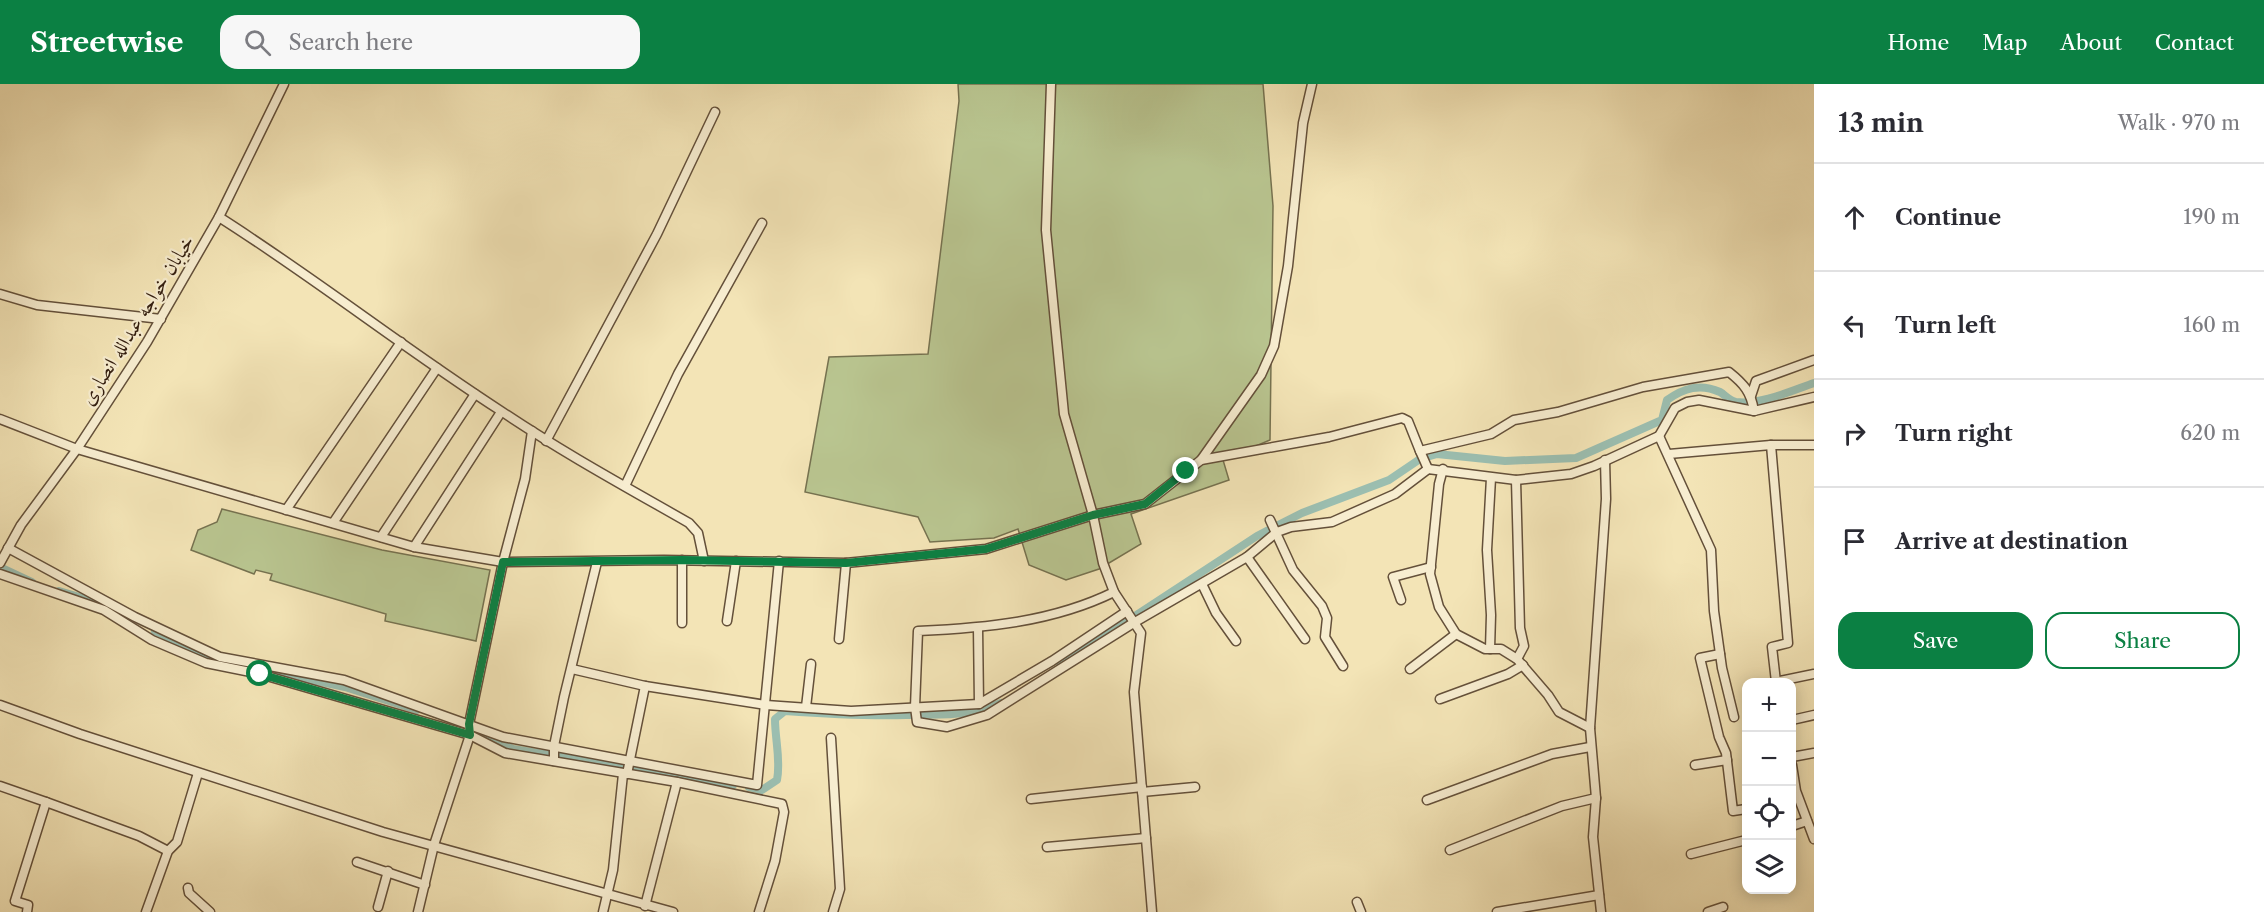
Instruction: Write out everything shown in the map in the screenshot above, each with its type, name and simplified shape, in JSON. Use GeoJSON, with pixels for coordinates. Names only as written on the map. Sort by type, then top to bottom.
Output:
{"type":"FeatureCollection","features":[{"type":"Feature","properties":{"kind":"street","name":"خیابان خواجه عبدالله انصاری"},"geometry":{"type":"LineString","coordinates":[[0,560],[77,449],[161,319],[219,217],[284,84]]}},
{"type":"Feature","properties":{"kind":"street"},"geometry":{"type":"LineString","coordinates":[[1051,84],[1046,230],[1064,414],[1093,515],[1103,563],[1114,592],[1141,633],[1134,692],[1152,912]]}},
{"type":"Feature","properties":{"kind":"street"},"geometry":{"type":"LineString","coordinates":[[0,419],[77,449],[333,524],[414,547],[503,562],[682,560],[846,563],[986,549],[1093,515],[1145,504],[1201,460],[1261,375],[1274,346],[1288,266],[1303,123],[1312,84]]}},
{"type":"Feature","properties":{"kind":"street"},"geometry":{"type":"LineString","coordinates":[[546,441],[657,234],[715,112]]}},
{"type":"Feature","properties":{"kind":"street"},"geometry":{"type":"LineString","coordinates":[[219,217],[277,254],[501,412],[546,441],[689,523],[698,532],[704,561]]}},
{"type":"Feature","properties":{"kind":"street"},"geometry":{"type":"LineString","coordinates":[[625,486],[678,374],[762,223]]}},
{"type":"Feature","properties":{"kind":"street"},"geometry":{"type":"LineString","coordinates":[[0,294],[37,305],[161,319]]}},
{"type":"Feature","properties":{"kind":"street"},"geometry":{"type":"LineString","coordinates":[[286,510],[401,342]]}},
{"type":"Feature","properties":{"kind":"street"},"geometry":{"type":"LineString","coordinates":[[1751,396],[1756,381],[1814,360]]}},
{"type":"Feature","properties":{"kind":"street"},"geometry":{"type":"LineString","coordinates":[[333,524],[437,368]]}},
{"type":"Feature","properties":{"kind":"street"},"geometry":{"type":"LineString","coordinates":[[1420,452],[1491,434],[1514,420],[1558,412],[1643,387],[1729,372],[1744,384],[1751,396],[1754,411]]}},
{"type":"Feature","properties":{"kind":"street"},"geometry":{"type":"LineString","coordinates":[[381,537],[475,394]]}},
{"type":"Feature","properties":{"kind":"street"},"geometry":{"type":"LineString","coordinates":[[1114,592],[1061,614],[978,628],[918,631],[915,708],[917,722],[947,727],[987,715],[1135,622],[1247,557],[1277,532],[1291,527],[1332,522],[1395,494],[1428,469],[1443,469],[1516,480],[1571,474],[1659,436],[1675,408],[1687,402],[1699,400],[1754,411],[1814,397]]}},
{"type":"Feature","properties":{"kind":"street"},"geometry":{"type":"LineString","coordinates":[[414,547],[501,412]]}},
{"type":"Feature","properties":{"kind":"street"},"geometry":{"type":"LineString","coordinates":[[1201,460],[1329,437],[1402,418],[1408,421],[1428,469]]}},
{"type":"Feature","properties":{"kind":"street"},"geometry":{"type":"LineString","coordinates":[[418,912],[434,845],[470,735],[469,724],[503,562],[525,479],[532,431]]}},
{"type":"Feature","properties":{"kind":"street"},"geometry":{"type":"LineString","coordinates":[[1659,436],[1711,549],[1714,610],[1720,654],[1734,717]]}},
{"type":"Feature","properties":{"kind":"street"},"geometry":{"type":"LineString","coordinates":[[1669,454],[1771,445],[1814,445]]}},
{"type":"Feature","properties":{"kind":"street"},"geometry":{"type":"LineString","coordinates":[[1771,445],[1788,642],[1772,646],[1775,678]]}},
{"type":"Feature","properties":{"kind":"street"},"geometry":{"type":"LineString","coordinates":[[1601,912],[1593,837],[1596,798],[1590,728],[1606,500],[1605,460]]}},
{"type":"Feature","properties":{"kind":"street"},"geometry":{"type":"LineString","coordinates":[[1443,469],[1439,484],[1431,567],[1439,607],[1456,634],[1485,650],[1501,649],[1520,662],[1559,712],[1590,728]]}},
{"type":"Feature","properties":{"kind":"street"},"geometry":{"type":"LineString","coordinates":[[1490,649],[1491,615],[1487,550],[1491,478]]}},
{"type":"Feature","properties":{"kind":"street"},"geometry":{"type":"LineString","coordinates":[[1440,699],[1508,674],[1520,662],[1524,646],[1520,628],[1516,480]]}},
{"type":"Feature","properties":{"kind":"street"},"geometry":{"type":"LineString","coordinates":[[1270,520],[1293,570],[1322,606],[1327,618],[1325,637],[1343,666]]}},
{"type":"Feature","properties":{"kind":"street"},"geometry":{"type":"LineString","coordinates":[[8,548],[135,616],[220,657],[344,680],[503,738],[756,785]]}},
{"type":"Feature","properties":{"kind":"street"},"geometry":{"type":"LineString","coordinates":[[1247,557],[1305,639]]}},
{"type":"Feature","properties":{"kind":"street"},"geometry":{"type":"LineString","coordinates":[[682,560],[682,623]]}},
{"type":"Feature","properties":{"kind":"street"},"geometry":{"type":"LineString","coordinates":[[727,621],[736,561]]}},
{"type":"Feature","properties":{"kind":"street"},"geometry":{"type":"LineString","coordinates":[[754,800],[766,705],[779,561]]}},
{"type":"Feature","properties":{"kind":"street"},"geometry":{"type":"LineString","coordinates":[[554,761],[554,746],[597,562]]}},
{"type":"Feature","properties":{"kind":"street"},"geometry":{"type":"LineString","coordinates":[[839,639],[846,563]]}},
{"type":"Feature","properties":{"kind":"street"},"geometry":{"type":"LineString","coordinates":[[1401,600],[1393,577],[1431,567]]}},
{"type":"Feature","properties":{"kind":"street"},"geometry":{"type":"LineString","coordinates":[[0,574],[104,610],[152,639],[206,663],[260,674],[470,735],[505,753],[678,782],[754,800],[782,804],[784,812],[775,861],[759,912]]}},
{"type":"Feature","properties":{"kind":"street"},"geometry":{"type":"LineString","coordinates":[[1202,584],[1216,613],[1236,641]]}},
{"type":"Feature","properties":{"kind":"street"},"geometry":{"type":"LineString","coordinates":[[572,669],[645,686],[766,705],[852,711],[979,704],[1052,661],[1127,611]]}},
{"type":"Feature","properties":{"kind":"street"},"geometry":{"type":"LineString","coordinates":[[978,628],[979,704]]}},
{"type":"Feature","properties":{"kind":"street"},"geometry":{"type":"LineString","coordinates":[[1410,669],[1456,634]]}},
{"type":"Feature","properties":{"kind":"street"},"geometry":{"type":"LineString","coordinates":[[1720,654],[1700,658],[1727,760],[1733,811],[1742,810]]}},
{"type":"Feature","properties":{"kind":"street"},"geometry":{"type":"LineString","coordinates":[[806,707],[811,664]]}},
{"type":"Feature","properties":{"kind":"street"},"geometry":{"type":"LineString","coordinates":[[1794,678],[1814,674]]}},
{"type":"Feature","properties":{"kind":"street"},"geometry":{"type":"LineString","coordinates":[[603,912],[614,870],[625,774],[645,686]]}},
{"type":"Feature","properties":{"kind":"street"},"geometry":{"type":"LineString","coordinates":[[0,705],[198,773],[383,832],[647,908],[673,912]]}},
{"type":"Feature","properties":{"kind":"street"},"geometry":{"type":"LineString","coordinates":[[1796,719],[1814,715]]}},
{"type":"Feature","properties":{"kind":"street"},"geometry":{"type":"LineString","coordinates":[[831,738],[840,888],[833,912]]}},
{"type":"Feature","properties":{"kind":"street"},"geometry":{"type":"LineString","coordinates":[[1427,800],[1552,754],[1590,747]]}},
{"type":"Feature","properties":{"kind":"street"},"geometry":{"type":"LineString","coordinates":[[1796,756],[1814,753]]}},
{"type":"Feature","properties":{"kind":"street"},"geometry":{"type":"LineString","coordinates":[[1695,765],[1727,760]]}},
{"type":"Feature","properties":{"kind":"street"},"geometry":{"type":"LineString","coordinates":[[146,912],[168,851],[177,842],[198,773]]}},
{"type":"Feature","properties":{"kind":"street"},"geometry":{"type":"LineString","coordinates":[[647,908],[678,782]]}},
{"type":"Feature","properties":{"kind":"street"},"geometry":{"type":"LineString","coordinates":[[0,786],[139,836],[168,851]]}},
{"type":"Feature","properties":{"kind":"street"},"geometry":{"type":"LineString","coordinates":[[1031,800],[1195,787]]}},
{"type":"Feature","properties":{"kind":"street"},"geometry":{"type":"LineString","coordinates":[[1450,850],[1562,806],[1596,798]]}},
{"type":"Feature","properties":{"kind":"street"},"geometry":{"type":"LineString","coordinates":[[27,912],[28,905],[15,901],[46,802]]}},
{"type":"Feature","properties":{"kind":"street"},"geometry":{"type":"LineString","coordinates":[[1796,805],[1808,820],[1814,839]]}},
{"type":"Feature","properties":{"kind":"street"},"geometry":{"type":"LineString","coordinates":[[1796,824],[1808,820]]}},
{"type":"Feature","properties":{"kind":"street"},"geometry":{"type":"LineString","coordinates":[[1047,847],[1146,837]]}},
{"type":"Feature","properties":{"kind":"street"},"geometry":{"type":"LineString","coordinates":[[1691,854],[1742,841]]}},
{"type":"Feature","properties":{"kind":"street"},"geometry":{"type":"LineString","coordinates":[[357,862],[425,885]]}},
{"type":"Feature","properties":{"kind":"street"},"geometry":{"type":"LineString","coordinates":[[378,907],[388,871]]}},
{"type":"Feature","properties":{"kind":"street"},"geometry":{"type":"LineString","coordinates":[[188,888],[189,893],[210,912]]}},
{"type":"Feature","properties":{"kind":"street"},"geometry":{"type":"LineString","coordinates":[[1497,912],[1599,895]]}},
{"type":"Feature","properties":{"kind":"street"},"geometry":{"type":"LineString","coordinates":[[1357,902],[1361,912]]}},
{"type":"Feature","properties":{"kind":"street"},"geometry":{"type":"LineString","coordinates":[[1708,912],[1723,907]]}},
{"type":"Feature","properties":{"kind":"green space"},"geometry":{"type":"Polygon","coordinates":[[[958,84],[1263,84],[1273,206],[1270,440],[1223,460],[1229,480],[1131,514],[1141,544],[1099,569],[1066,580],[1029,565],[1018,529],[994,538],[930,542],[918,517],[805,492],[829,357],[928,354],[959,101],[958,84]]]}},
{"type":"Feature","properties":{"kind":"green space"},"geometry":{"type":"Polygon","coordinates":[[[222,509],[382,550],[490,570],[476,641],[385,621],[386,614],[270,580],[272,574],[256,570],[254,574],[191,550],[198,530],[217,522],[222,509]]]}},
{"type":"Feature","properties":{"kind":"waterway"},"geometry":{"type":"LineString","coordinates":[[1060,665],[1257,536],[1302,513],[1389,480],[1420,459],[1437,454],[1505,461],[1576,458],[1662,420],[1667,400],[1692,388],[1713,389],[1734,401],[1746,402],[1776,397],[1814,383]]}},
{"type":"Feature","properties":{"kind":"waterway"},"geometry":{"type":"LineString","coordinates":[[0,567],[32,582]]}},
{"type":"Feature","properties":{"kind":"waterway"},"geometry":{"type":"LineString","coordinates":[[59,591],[110,606]]}},
{"type":"Feature","properties":{"kind":"waterway"},"geometry":{"type":"LineString","coordinates":[[155,631],[209,658],[345,687],[417,710]]}},
{"type":"Feature","properties":{"kind":"waterway"},"geometry":{"type":"LineString","coordinates":[[749,787],[762,790],[777,780],[775,719],[785,711],[861,715],[943,715],[966,713],[1001,703]]}},
{"type":"Feature","properties":{"kind":"waterway"},"geometry":{"type":"LineString","coordinates":[[472,729],[513,749],[733,785]]}},
{"type":"Feature","properties":{"kind":"route"},"geometry":{"type":"LineString","coordinates":[[260,674],[470,735],[469,724],[503,562],[682,560],[846,563],[986,549],[1093,515],[1145,504],[1186,471]]}}]}
